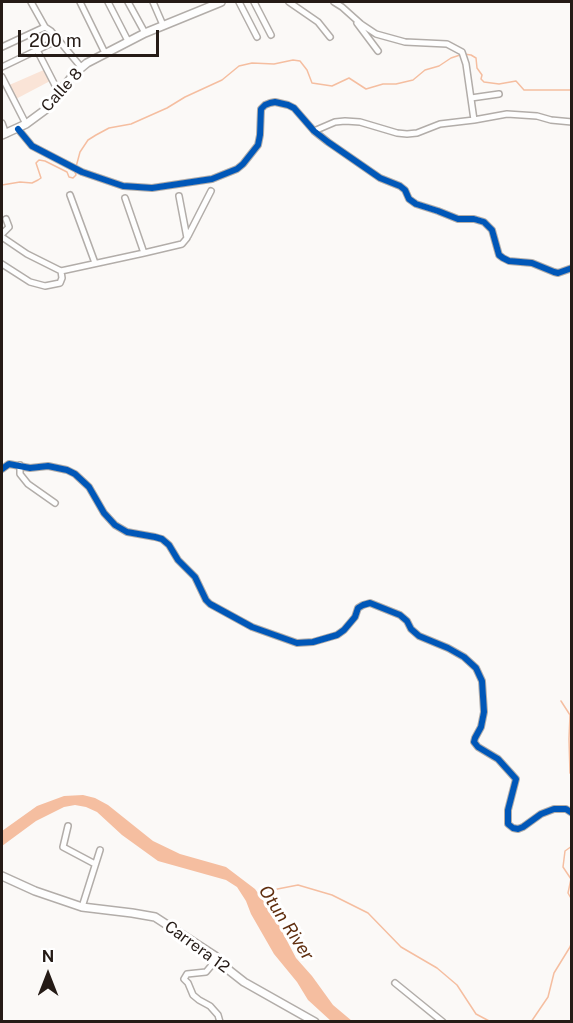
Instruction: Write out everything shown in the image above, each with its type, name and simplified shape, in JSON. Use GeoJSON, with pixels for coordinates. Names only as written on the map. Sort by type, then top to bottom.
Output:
{"type":"FeatureCollection","features":[{"type":"Feature","properties":{"kind":"street"},"geometry":{"type":"LineString","coordinates":[[31,2],[45,27],[51,31],[81,68]]}},
{"type":"Feature","properties":{"kind":"street"},"geometry":{"type":"LineString","coordinates":[[80,2],[105,53]]}},
{"type":"Feature","properties":{"kind":"street"},"geometry":{"type":"LineString","coordinates":[[108,2],[128,41]]}},
{"type":"Feature","properties":{"kind":"street"},"geometry":{"type":"LineString","coordinates":[[128,2],[145,33]]}},
{"type":"Feature","properties":{"kind":"street"},"geometry":{"type":"LineString","coordinates":[[153,2],[163,25]]}},
{"type":"Feature","properties":{"kind":"street","name":"Calle 8"},"geometry":{"type":"LineString","coordinates":[[4,135],[18,129],[45,110],[81,68],[105,53],[163,25],[221,2]]}},
{"type":"Feature","properties":{"kind":"street"},"geometry":{"type":"LineString","coordinates":[[239,2],[257,38]]}},
{"type":"Feature","properties":{"kind":"street"},"geometry":{"type":"LineString","coordinates":[[254,2],[271,35]]}},
{"type":"Feature","properties":{"kind":"street"},"geometry":{"type":"LineString","coordinates":[[288,2],[318,22],[330,37]]}},
{"type":"Feature","properties":{"kind":"street"},"geometry":{"type":"LineString","coordinates":[[334,2],[376,34],[405,42],[447,44],[463,53],[474,120]]}},
{"type":"Feature","properties":{"kind":"street"},"geometry":{"type":"LineString","coordinates":[[351,15],[378,51]]}},
{"type":"Feature","properties":{"kind":"street"},"geometry":{"type":"LineString","coordinates":[[2,47],[45,27]]}},
{"type":"Feature","properties":{"kind":"street"},"geometry":{"type":"LineString","coordinates":[[2,67],[58,39]]}},
{"type":"Feature","properties":{"kind":"street"},"geometry":{"type":"LineString","coordinates":[[37,50],[59,93]]}},
{"type":"Feature","properties":{"kind":"street"},"geometry":{"type":"LineString","coordinates":[[2,76],[4,87],[26,124]]}},
{"type":"Feature","properties":{"kind":"street"},"geometry":{"type":"LineString","coordinates":[[471,98],[499,94]]}},
{"type":"Feature","properties":{"kind":"street"},"geometry":{"type":"LineString","coordinates":[[18,129],[32,146],[82,172],[123,186],[152,188],[212,179],[237,169],[258,145],[261,110],[265,105],[275,102],[294,108],[314,130],[380,178],[400,186],[405,190],[409,199],[416,204],[458,219],[474,219],[484,222],[492,230],[499,255],[503,258],[509,261],[532,263],[558,273],[572,268]]}},
{"type":"Feature","properties":{"kind":"street"},"geometry":{"type":"LineString","coordinates":[[314,130],[335,122],[345,121],[360,122],[407,134],[417,133],[440,124],[507,114],[572,122]]}},
{"type":"Feature","properties":{"kind":"street"},"geometry":{"type":"LineString","coordinates":[[2,123],[4,135]]}},
{"type":"Feature","properties":{"kind":"street"},"geometry":{"type":"LineString","coordinates":[[6,219],[10,230],[2,235],[27,254],[61,271],[182,244],[210,191]]}},
{"type":"Feature","properties":{"kind":"street"},"geometry":{"type":"LineString","coordinates":[[70,195],[95,263]]}},
{"type":"Feature","properties":{"kind":"street"},"geometry":{"type":"LineString","coordinates":[[180,196],[187,238]]}},
{"type":"Feature","properties":{"kind":"street"},"geometry":{"type":"LineString","coordinates":[[125,198],[144,253]]}},
{"type":"Feature","properties":{"kind":"street"},"geometry":{"type":"LineString","coordinates":[[2,264],[30,282],[45,286],[60,283],[61,271]]}},
{"type":"Feature","properties":{"kind":"street"},"geometry":{"type":"LineString","coordinates":[[2,469],[9,464],[30,468],[48,466],[59,467],[75,474],[89,487],[104,513],[115,525],[127,532],[162,539],[195,577],[210,604],[252,627],[297,643],[313,642],[337,635],[344,630],[355,617],[358,608],[363,605],[370,603],[400,615],[419,636],[448,648],[464,657],[476,668],[482,681],[484,712],[481,727],[474,742],[498,759],[516,779],[508,810],[508,824],[518,829],[541,814],[554,809],[572,813]]}},
{"type":"Feature","properties":{"kind":"street"},"geometry":{"type":"LineString","coordinates":[[20,465],[20,474],[28,484],[55,503]]}},
{"type":"Feature","properties":{"kind":"street"},"geometry":{"type":"LineString","coordinates":[[68,826],[63,847],[95,864]]}},
{"type":"Feature","properties":{"kind":"street"},"geometry":{"type":"LineString","coordinates":[[82,907],[100,850]]}},
{"type":"Feature","properties":{"kind":"street","name":"Carrera 12"},"geometry":{"type":"LineString","coordinates":[[2,876],[35,891],[82,907],[132,912],[155,917],[215,956],[244,982],[315,1022]]}},
{"type":"Feature","properties":{"kind":"street"},"geometry":{"type":"LineString","coordinates":[[215,956],[206,972],[187,975],[184,979],[194,995],[218,1015],[220,1022]]}},
{"type":"Feature","properties":{"kind":"street"},"geometry":{"type":"LineString","coordinates":[[395,983],[443,1022]]}},
{"type":"Feature","properties":{"kind":"shaded area"},"geometry":{"type":"Polygon","coordinates":[[[46,69],[52,80],[14,100],[7,86],[46,69]]]}},
{"type":"Feature","properties":{"kind":"shaded area"},"geometry":{"type":"Polygon","coordinates":[[[83,795],[108,805],[153,841],[180,854],[226,867],[255,889],[274,916],[296,958],[333,1005],[352,1021],[331,1021],[308,1000],[297,982],[274,954],[237,887],[226,880],[158,861],[122,835],[97,812],[75,805],[64,807],[36,821],[2,846],[2,831],[37,806],[64,796],[83,795]]]}},
{"type":"Feature","properties":{"kind":"waterway"},"geometry":{"type":"LineString","coordinates":[[464,54],[476,58],[477,68],[484,82],[499,84],[516,81],[524,90],[572,90]]}},
{"type":"Feature","properties":{"kind":"waterway"},"geometry":{"type":"LineString","coordinates":[[76,167],[80,152],[88,140],[96,135],[109,128],[131,124],[167,108],[222,80],[239,66],[252,63],[274,64],[300,61],[307,70],[312,83],[332,86],[349,78],[366,89],[413,80],[425,70],[439,66],[460,55]]}},
{"type":"Feature","properties":{"kind":"waterway"},"geometry":{"type":"LineString","coordinates":[[2,185],[32,183],[41,178],[36,163],[39,160],[67,172],[69,177],[73,178],[76,175],[75,172]]}},
{"type":"Feature","properties":{"kind":"waterway"},"geometry":{"type":"LineString","coordinates":[[561,701],[570,715],[570,773],[572,774]]}},
{"type":"Feature","properties":{"kind":"waterway"},"geometry":{"type":"LineString","coordinates":[[572,846],[565,851],[563,867],[571,879],[568,893],[572,900]]}},
{"type":"Feature","properties":{"kind":"waterway","name":"Otun River"},"geometry":{"type":"LineString","coordinates":[[257,893],[298,885],[332,895],[368,913],[401,947],[437,968],[457,985],[476,1014],[491,1022]]}},
{"type":"Feature","properties":{"kind":"waterway"},"geometry":{"type":"LineString","coordinates":[[531,1022],[548,997],[554,973],[572,941]]}},
{"type":"Feature","properties":{"kind":"cycle path"},"geometry":{"type":"LineString","coordinates":[[18,129],[32,146],[82,172],[123,186],[152,188],[212,179],[237,169],[258,145],[261,109],[275,102],[288,105],[294,108],[314,131],[328,142],[380,178],[400,186],[405,190],[409,199],[416,204],[458,219],[474,219],[484,222],[492,230],[499,255],[503,258],[509,261],[532,263],[558,273],[572,268]]}},
{"type":"Feature","properties":{"kind":"cycle path"},"geometry":{"type":"LineString","coordinates":[[2,469],[9,464],[30,468],[48,466],[75,474],[89,487],[104,513],[115,525],[127,532],[162,539],[195,577],[210,604],[252,627],[297,643],[313,642],[337,635],[344,630],[355,617],[358,608],[363,605],[370,603],[400,615],[419,636],[448,648],[464,657],[476,668],[482,681],[484,712],[481,727],[474,742],[498,759],[516,779],[508,810],[508,824],[518,829],[541,814],[554,809],[566,809],[572,813]]}}]}
